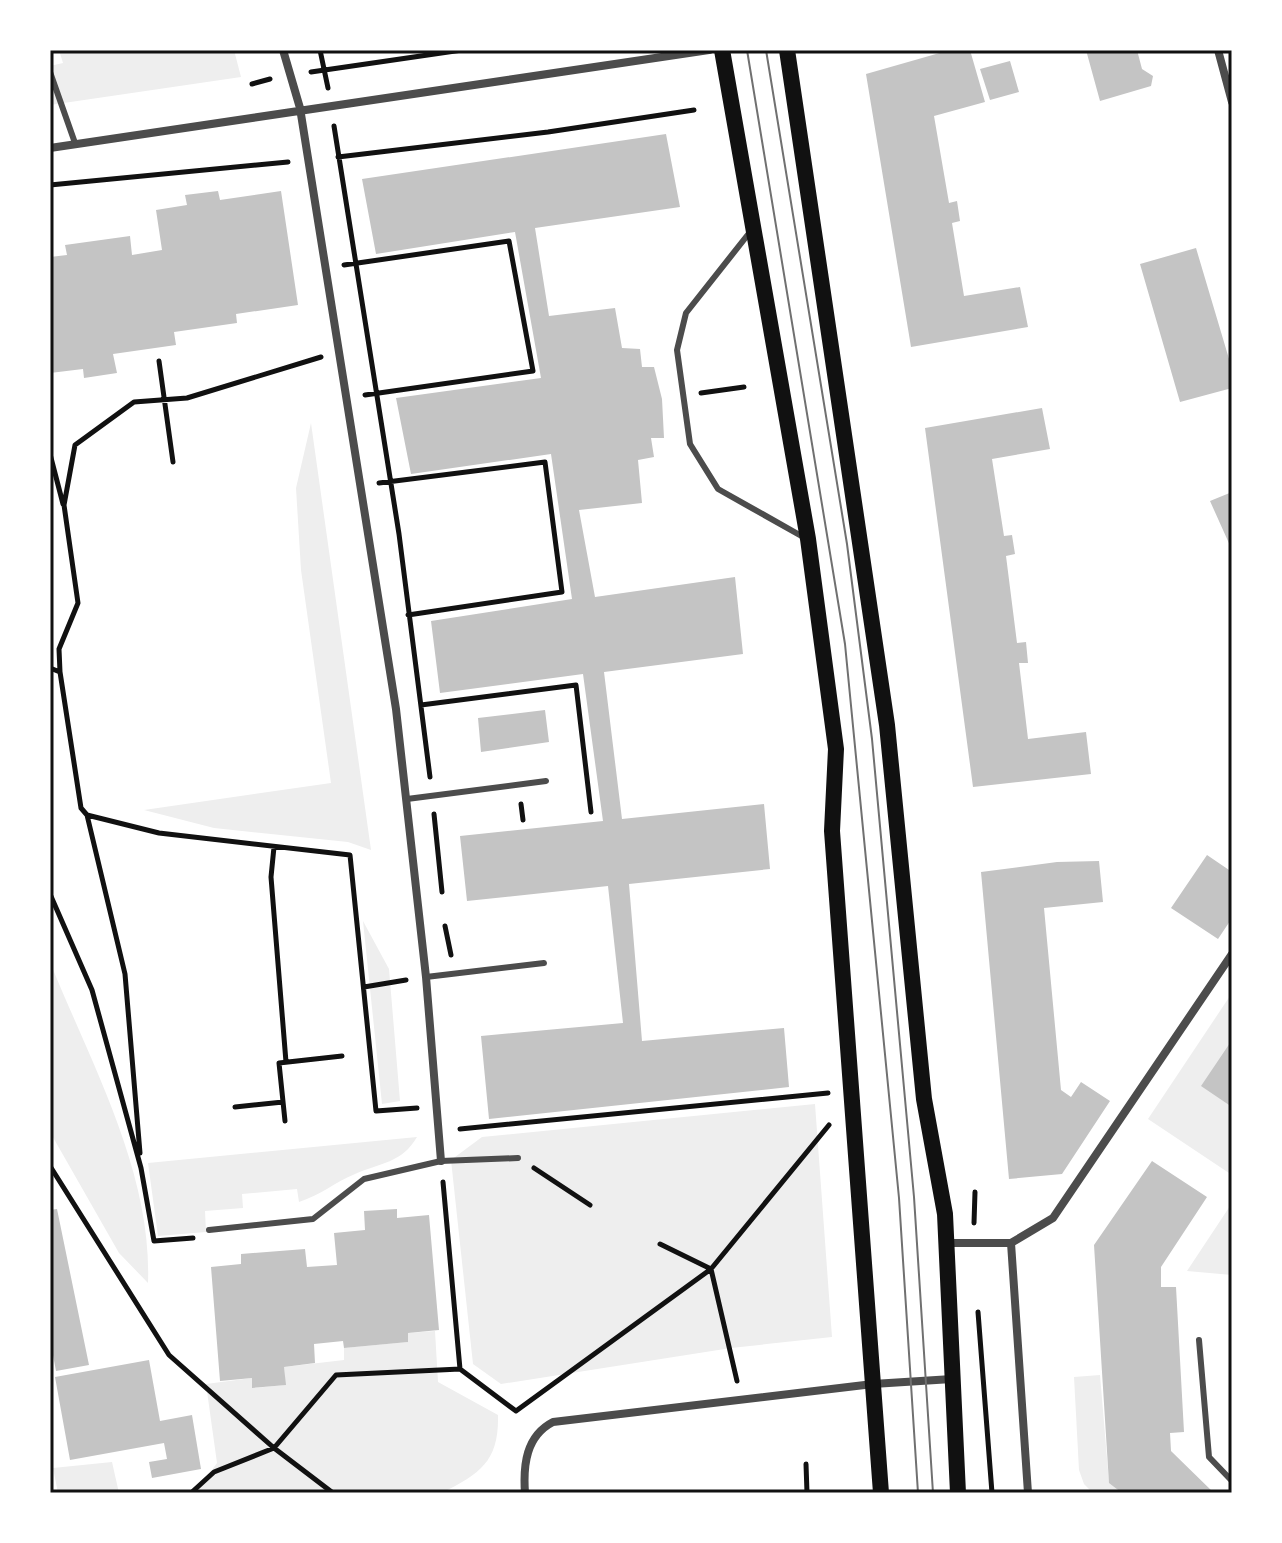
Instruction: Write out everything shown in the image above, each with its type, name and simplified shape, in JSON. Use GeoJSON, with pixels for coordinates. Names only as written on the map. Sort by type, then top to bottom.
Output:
{"type":"FeatureCollection","features":[{"type":"Feature","properties":{"kind":"main road"},"geometry":{"type":"LineString","coordinates":[[722,50],[808,539],[836,749],[832,831],[881,1493]]}},
{"type":"Feature","properties":{"kind":"main road"},"geometry":{"type":"LineString","coordinates":[[787,50],[887,725],[924,1099],[945,1214],[958,1493]]}},
{"type":"Feature","properties":{"kind":"street"},"geometry":{"type":"LineString","coordinates":[[283,50],[300,108],[363,485],[396,709],[426,977],[441,1161]]}},
{"type":"Feature","properties":{"kind":"street"},"geometry":{"type":"LineString","coordinates":[[50,148],[300,108],[709,50]]}},
{"type":"Feature","properties":{"kind":"street"},"geometry":{"type":"LineString","coordinates":[[1218,50],[1232,102]]}},
{"type":"Feature","properties":{"kind":"street"},"geometry":{"type":"LineString","coordinates":[[946,1243],[1011,1243],[1053,1218],[1232,954]]}},
{"type":"Feature","properties":{"kind":"street"},"geometry":{"type":"LineString","coordinates":[[1011,1243],[1028,1493]]}},
{"type":"Feature","properties":{"kind":"street"},"geometry":{"type":"LineString","coordinates":[[525,1493],[528,1450],[538,1432],[553,1422],[873,1384],[952,1379]]}},
{"type":"Feature","properties":{"kind":"lane"},"geometry":{"type":"LineString","coordinates":[[50,72],[75,143]]}},
{"type":"Feature","properties":{"kind":"lane"},"geometry":{"type":"LineString","coordinates":[[752,229],[686,313],[677,350],[690,444],[718,489],[808,539]]}},
{"type":"Feature","properties":{"kind":"lane"},"geometry":{"type":"LineString","coordinates":[[407,799],[546,781]]}},
{"type":"Feature","properties":{"kind":"lane"},"geometry":{"type":"LineString","coordinates":[[426,977],[544,963]]}},
{"type":"Feature","properties":{"kind":"lane"},"geometry":{"type":"LineString","coordinates":[[209,1230],[313,1219],[364,1179],[441,1161],[518,1158]]}},
{"type":"Feature","properties":{"kind":"lane"},"geometry":{"type":"LineString","coordinates":[[1199,1340],[1209,1457],[1232,1481]]}},
{"type":"Feature","properties":{"kind":"path"},"geometry":{"type":"LineString","coordinates":[[320,50],[391,482],[421,705],[443,908]]}},
{"type":"Feature","properties":{"kind":"path"},"geometry":{"type":"LineString","coordinates":[[252,84],[290,74],[462,50]]}},
{"type":"Feature","properties":{"kind":"path"},"geometry":{"type":"LineString","coordinates":[[50,185],[338,157],[548,132],[694,110]]}},
{"type":"Feature","properties":{"kind":"path"},"geometry":{"type":"LineString","coordinates":[[327,267],[509,241],[533,371],[348,398]]}},
{"type":"Feature","properties":{"kind":"path"},"geometry":{"type":"LineString","coordinates":[[64,505],[75,445],[134,402],[187,398],[341,351]]}},
{"type":"Feature","properties":{"kind":"path"},"geometry":{"type":"LineString","coordinates":[[159,361],[173,462]]}},
{"type":"Feature","properties":{"kind":"path"},"geometry":{"type":"LineString","coordinates":[[50,454],[64,505],[78,603],[59,649],[60,672],[81,808],[87,815],[125,974],[141,1168],[154,1241],[206,1237],[209,1230]]}},
{"type":"Feature","properties":{"kind":"path"},"geometry":{"type":"LineString","coordinates":[[363,485],[545,462],[562,592],[382,619]]}},
{"type":"Feature","properties":{"kind":"path"},"geometry":{"type":"LineString","coordinates":[[50,668],[60,672]]}},
{"type":"Feature","properties":{"kind":"path"},"geometry":{"type":"LineString","coordinates":[[396,709],[576,685],[591,812]]}},
{"type":"Feature","properties":{"kind":"path"},"geometry":{"type":"LineString","coordinates":[[87,815],[159,833],[350,855],[376,1111],[436,1107]]}},
{"type":"Feature","properties":{"kind":"path"},"geometry":{"type":"LineString","coordinates":[[274,847],[271,877],[286,1062]]}},
{"type":"Feature","properties":{"kind":"path"},"geometry":{"type":"LineString","coordinates":[[50,894],[89,983],[141,1168]]}},
{"type":"Feature","properties":{"kind":"path"},"geometry":{"type":"LineString","coordinates":[[444,923],[456,974]]}},
{"type":"Feature","properties":{"kind":"path"},"geometry":{"type":"LineString","coordinates":[[364,987],[426,977]]}},
{"type":"Feature","properties":{"kind":"path"},"geometry":{"type":"LineString","coordinates":[[285,1121],[279,1063],[342,1056]]}},
{"type":"Feature","properties":{"kind":"path"},"geometry":{"type":"LineString","coordinates":[[439,1131],[830,1093]]}},
{"type":"Feature","properties":{"kind":"path"},"geometry":{"type":"LineString","coordinates":[[235,1107],[283,1102]]}},
{"type":"Feature","properties":{"kind":"path"},"geometry":{"type":"LineString","coordinates":[[191,1493],[214,1472],[274,1448],[336,1375],[460,1369],[516,1411],[711,1269],[833,1119]]}},
{"type":"Feature","properties":{"kind":"path"},"geometry":{"type":"LineString","coordinates":[[518,1158],[590,1205]]}},
{"type":"Feature","properties":{"kind":"path"},"geometry":{"type":"LineString","coordinates":[[441,1161],[460,1369]]}},
{"type":"Feature","properties":{"kind":"path"},"geometry":{"type":"LineString","coordinates":[[50,1166],[169,1355],[274,1448],[333,1493]]}},
{"type":"Feature","properties":{"kind":"path"},"geometry":{"type":"LineString","coordinates":[[973,1243],[975,1192]]}},
{"type":"Feature","properties":{"kind":"path"},"geometry":{"type":"LineString","coordinates":[[660,1244],[711,1269]]}},
{"type":"Feature","properties":{"kind":"path"},"geometry":{"type":"LineString","coordinates":[[711,1269],[740,1400]]}},
{"type":"Feature","properties":{"kind":"path"},"geometry":{"type":"LineString","coordinates":[[978,1306],[992,1493]]}},
{"type":"Feature","properties":{"kind":"path"},"geometry":{"type":"LineString","coordinates":[[806,1464],[807,1493]]}},
{"type":"Feature","properties":{"kind":"shaded area"},"geometry":{"type":"Polygon","coordinates":[[[59,50],[234,50],[241,77],[50,105],[50,66],[63,63],[59,50]]]}},
{"type":"Feature","properties":{"kind":"shaded area"},"geometry":{"type":"Polygon","coordinates":[[[311,423],[371,850],[348,842],[214,828],[144,810],[331,783],[301,570],[296,488],[311,423]]]}},
{"type":"Feature","properties":{"kind":"shaded area"},"geometry":{"type":"Polygon","coordinates":[[[363,921],[389,969],[400,1101],[382,1104],[363,921]]]}},
{"type":"Feature","properties":{"kind":"shaded area"},"geometry":{"type":"Polygon","coordinates":[[[50,962],[130,1159],[147,1241],[148,1283],[119,1253],[50,1132],[50,962]]]}},
{"type":"Feature","properties":{"kind":"shaded area"},"geometry":{"type":"Polygon","coordinates":[[[1232,993],[1232,1175],[1148,1119],[1232,993]]]}},
{"type":"Feature","properties":{"kind":"shaded area"},"geometry":{"type":"Polygon","coordinates":[[[815,1104],[832,1337],[731,1348],[501,1384],[473,1364],[451,1160],[482,1137],[815,1104]]]}},
{"type":"Feature","properties":{"kind":"shaded area"},"geometry":{"type":"Polygon","coordinates":[[[417,1137],[411,1146],[390,1161],[348,1177],[307,1199],[299,1202],[297,1189],[242,1194],[243,1208],[205,1211],[206,1232],[158,1236],[148,1163],[417,1137]]]}},
{"type":"Feature","properties":{"kind":"shaded area"},"geometry":{"type":"Polygon","coordinates":[[[1232,1203],[1232,1275],[1187,1271],[1232,1203]]]}},
{"type":"Feature","properties":{"kind":"shaded area"},"geometry":{"type":"Polygon","coordinates":[[[435,1331],[438,1382],[498,1415],[491,1455],[467,1479],[442,1493],[195,1493],[217,1463],[206,1384],[252,1378],[253,1388],[285,1385],[284,1367],[344,1360],[344,1348],[408,1342],[408,1333],[435,1331]]]}},
{"type":"Feature","properties":{"kind":"shaded area"},"geometry":{"type":"Polygon","coordinates":[[[1100,1375],[1109,1482],[1122,1493],[1093,1493],[1084,1484],[1079,1470],[1074,1377],[1100,1375]]]}},
{"type":"Feature","properties":{"kind":"shaded area"},"geometry":{"type":"Polygon","coordinates":[[[112,1462],[119,1493],[58,1493],[53,1468],[112,1462]]]}},
{"type":"Feature","properties":{"kind":"building"},"geometry":{"type":"Polygon","coordinates":[[[950,50],[970,50],[985,102],[934,116],[949,203],[957,201],[960,221],[952,223],[964,296],[1020,287],[1028,327],[911,347],[866,74],[950,50]]]}},
{"type":"Feature","properties":{"kind":"building"},"geometry":{"type":"Polygon","coordinates":[[[1086,50],[1137,50],[1142,69],[1153,76],[1151,86],[1100,101],[1086,50]]]}},
{"type":"Feature","properties":{"kind":"building"},"geometry":{"type":"Polygon","coordinates":[[[1010,61],[1019,92],[990,100],[980,69],[1010,61]]]}},
{"type":"Feature","properties":{"kind":"building"},"geometry":{"type":"Polygon","coordinates":[[[666,134],[680,207],[535,228],[549,316],[615,308],[622,348],[640,349],[642,367],[654,367],[662,399],[664,438],[651,438],[654,457],[638,460],[642,503],[579,510],[595,597],[735,577],[743,654],[604,672],[622,819],[764,804],[770,869],[629,884],[642,1041],[784,1028],[789,1087],[489,1119],[481,1036],[623,1023],[608,886],[467,901],[460,836],[603,821],[583,674],[440,693],[431,621],[572,599],[551,454],[411,474],[396,398],[541,378],[515,232],[376,254],[362,179],[666,134]]]}},
{"type":"Feature","properties":{"kind":"building"},"geometry":{"type":"Polygon","coordinates":[[[218,191],[220,200],[281,191],[298,305],[236,314],[237,323],[174,332],[176,345],[113,354],[117,373],[84,378],[83,369],[50,373],[50,257],[67,255],[65,245],[130,236],[132,255],[162,250],[156,210],[187,205],[185,195],[218,191]]]}},
{"type":"Feature","properties":{"kind":"building"},"geometry":{"type":"Polygon","coordinates":[[[1196,248],[1232,369],[1232,388],[1180,402],[1140,264],[1196,248]]]}},
{"type":"Feature","properties":{"kind":"building"},"geometry":{"type":"Polygon","coordinates":[[[1042,408],[1050,449],[992,459],[1004,536],[1012,535],[1015,554],[1006,556],[1017,643],[1026,642],[1028,663],[1019,663],[1028,739],[1086,732],[1091,774],[973,787],[925,428],[1042,408]]]}},
{"type":"Feature","properties":{"kind":"building"},"geometry":{"type":"Polygon","coordinates":[[[1232,492],[1232,550],[1210,501],[1232,492]]]}},
{"type":"Feature","properties":{"kind":"building"},"geometry":{"type":"Polygon","coordinates":[[[545,710],[549,742],[481,752],[478,718],[545,710]]]}},
{"type":"Feature","properties":{"kind":"building"},"geometry":{"type":"Polygon","coordinates":[[[1207,855],[1232,872],[1232,918],[1218,939],[1171,908],[1207,855]]]}},
{"type":"Feature","properties":{"kind":"building"},"geometry":{"type":"Polygon","coordinates":[[[1099,861],[1103,902],[1044,908],[1061,1090],[1071,1097],[1081,1082],[1110,1101],[1062,1174],[1009,1179],[981,872],[1057,862],[1099,861]]]}},
{"type":"Feature","properties":{"kind":"building"},"geometry":{"type":"Polygon","coordinates":[[[1232,1040],[1232,1107],[1201,1086],[1232,1040]]]}},
{"type":"Feature","properties":{"kind":"building"},"geometry":{"type":"Polygon","coordinates":[[[1152,1161],[1207,1197],[1161,1267],[1161,1287],[1176,1287],[1184,1432],[1170,1433],[1171,1451],[1214,1493],[1122,1493],[1109,1483],[1094,1245],[1152,1161]]]}},
{"type":"Feature","properties":{"kind":"building"},"geometry":{"type":"Polygon","coordinates":[[[57,1209],[89,1365],[56,1371],[50,1339],[50,1210],[57,1209]]]}},
{"type":"Feature","properties":{"kind":"building"},"geometry":{"type":"Polygon","coordinates":[[[397,1209],[397,1218],[429,1215],[439,1330],[408,1333],[408,1342],[344,1348],[343,1341],[314,1344],[315,1363],[284,1367],[286,1385],[252,1388],[252,1378],[220,1381],[211,1267],[241,1264],[241,1254],[305,1249],[307,1267],[337,1265],[334,1233],[365,1230],[364,1211],[397,1209]]]}},
{"type":"Feature","properties":{"kind":"building"},"geometry":{"type":"Polygon","coordinates":[[[149,1360],[160,1421],[192,1415],[201,1469],[152,1478],[149,1462],[167,1459],[164,1443],[70,1460],[55,1377],[149,1360]]]}},
{"type":"Feature","properties":{"kind":"tram line"},"geometry":{"type":"LineString","coordinates":[[747,50],[845,644],[899,1198],[918,1493]]}},
{"type":"Feature","properties":{"kind":"tram line"},"geometry":{"type":"LineString","coordinates":[[766,50],[847,544],[872,739],[914,1197],[933,1493]]}}]}
